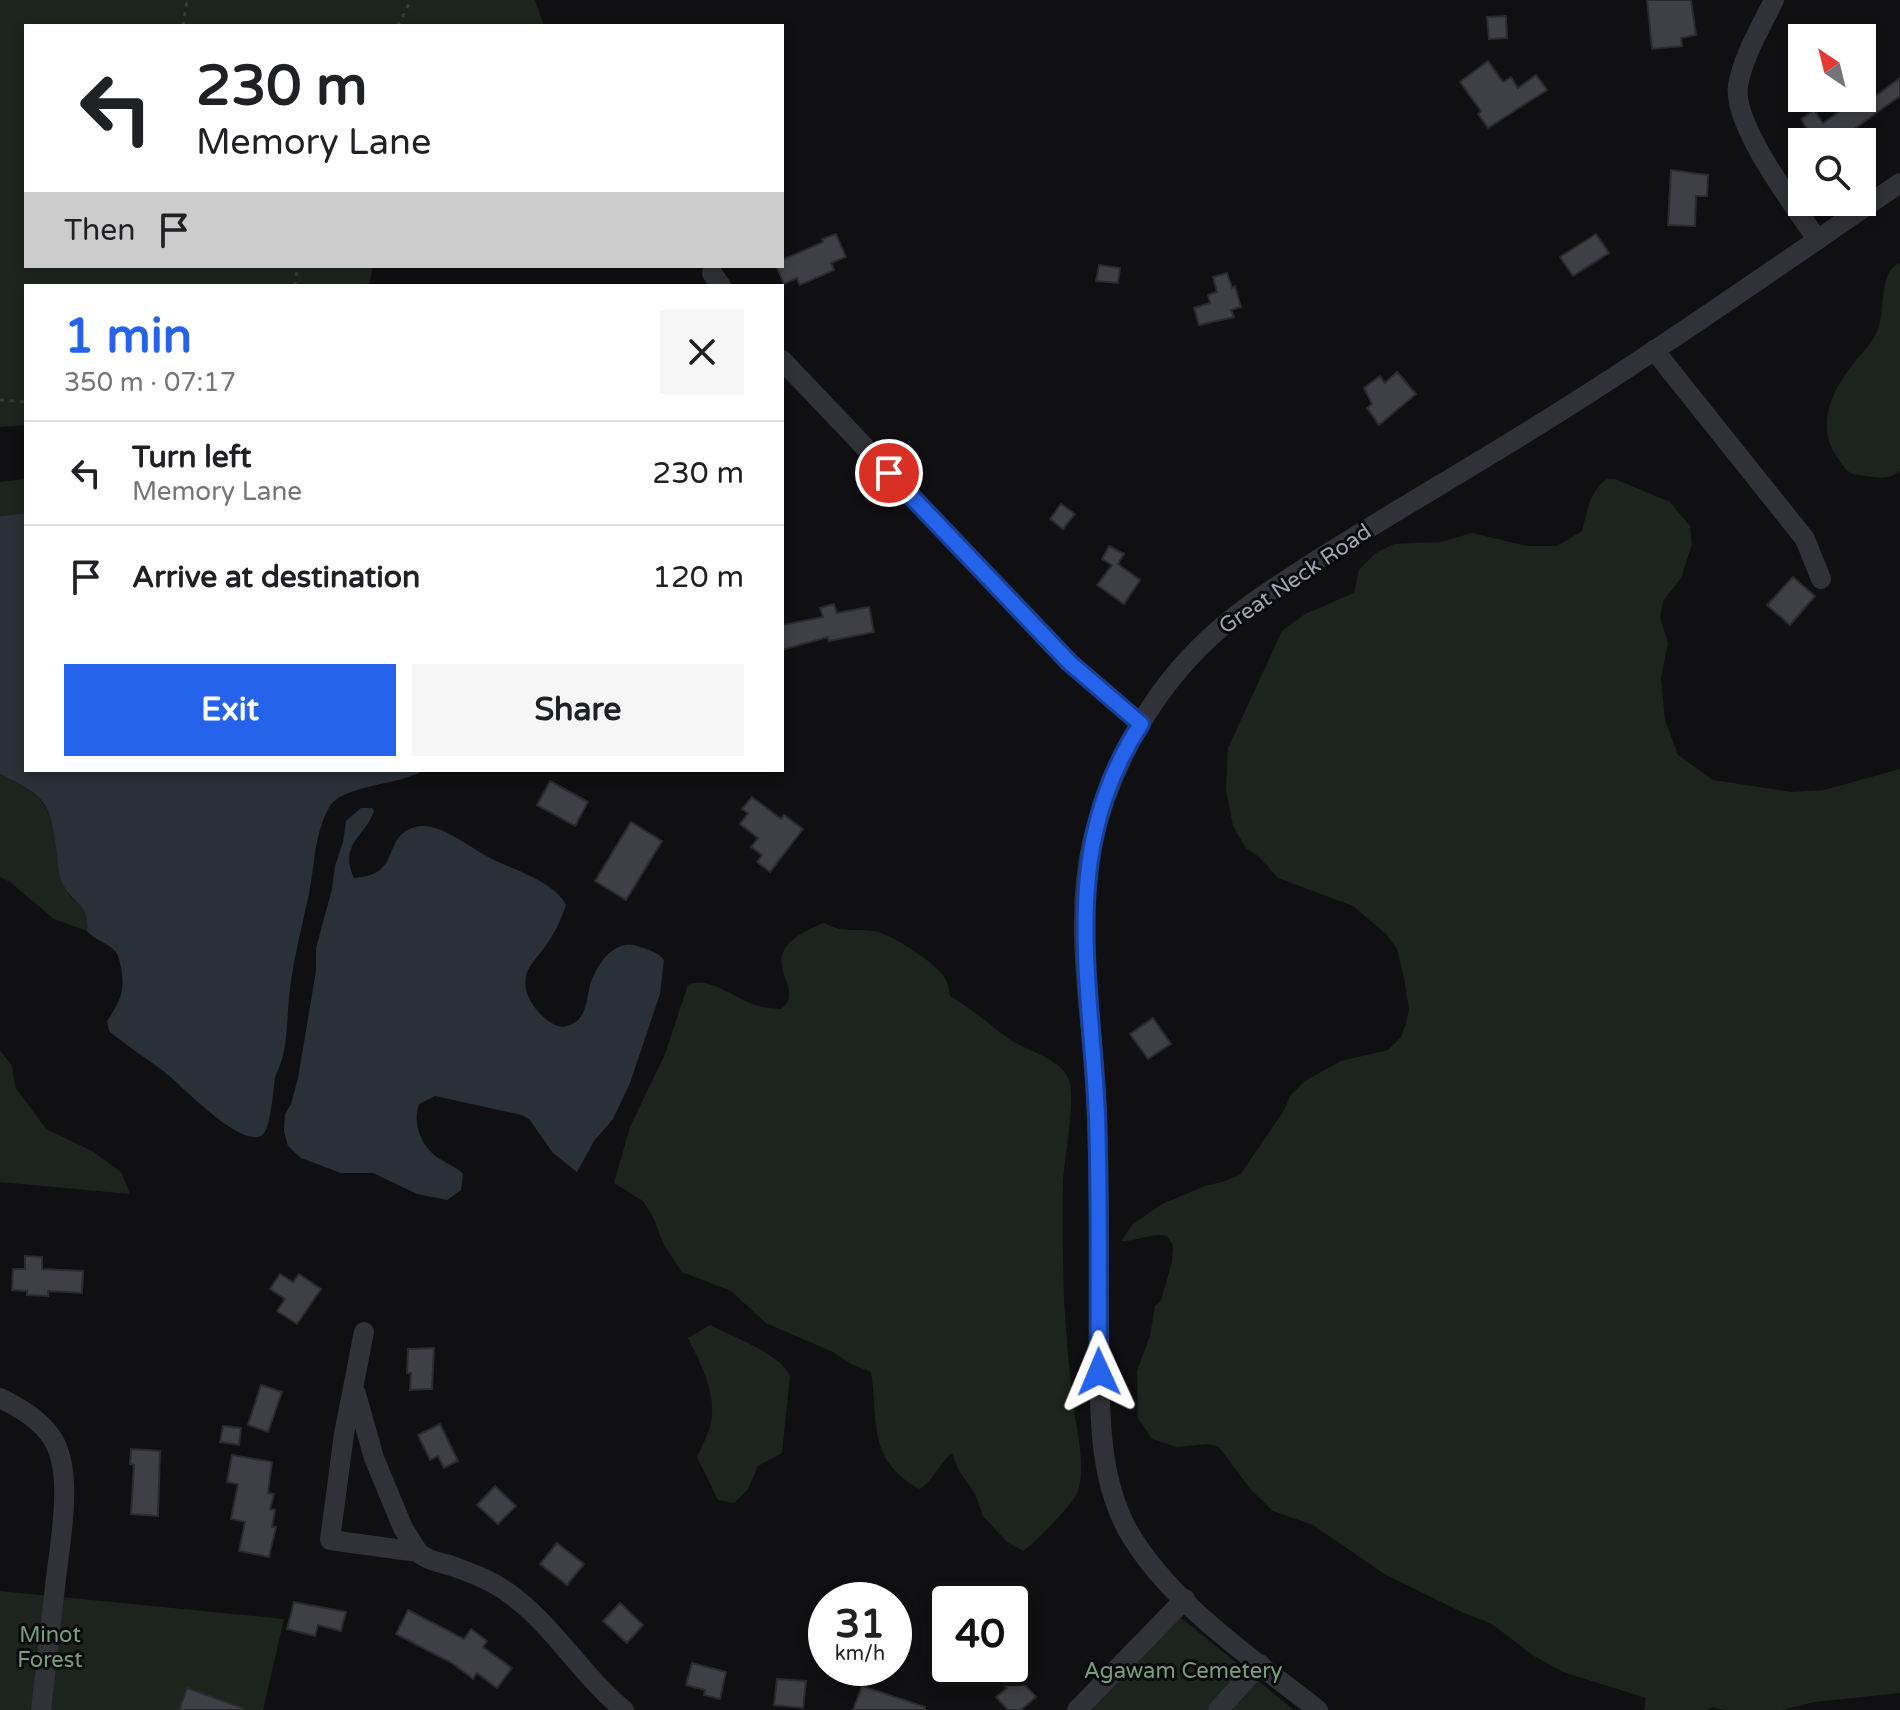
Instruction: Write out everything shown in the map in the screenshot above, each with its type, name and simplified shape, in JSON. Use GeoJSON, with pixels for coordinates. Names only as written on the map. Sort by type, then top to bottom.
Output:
{"type":"FeatureCollection","features":[{"type":"Feature","properties":{"kind":"street"},"geometry":{"type":"LineString","coordinates":[[1774,0],[1745,60],[1737,89],[1748,131],[1817,239]]}},
{"type":"Feature","properties":{"kind":"street","name":"Great Neck Road"},"geometry":{"type":"LineString","coordinates":[[1318,1710],[1185,1599],[1147,1558],[1122,1518],[1108,1473],[1101,1433],[1097,1133],[1084,908],[1096,827],[1119,764],[1141,724],[1187,660],[1247,607],[1654,350],[1900,183]]}},
{"type":"Feature","properties":{"kind":"street"},"geometry":{"type":"LineString","coordinates":[[1654,350],[1805,539],[1821,579]]}},
{"type":"Feature","properties":{"kind":"street"},"geometry":{"type":"LineString","coordinates":[[784,362],[1070,663],[1141,724]]}},
{"type":"Feature","properties":{"kind":"street"},"geometry":{"type":"LineString","coordinates":[[364,1332],[342,1446],[330,1540],[418,1552]]}},
{"type":"Feature","properties":{"kind":"street"},"geometry":{"type":"LineString","coordinates":[[354,1386],[374,1458],[403,1528],[418,1552],[428,1560],[470,1573],[509,1593],[624,1710]]}},
{"type":"Feature","properties":{"kind":"street"},"geometry":{"type":"LineString","coordinates":[[0,1398],[28,1414],[45,1430],[55,1441],[61,1462],[60,1541],[41,1710]]}},
{"type":"Feature","properties":{"kind":"street"},"geometry":{"type":"LineString","coordinates":[[1077,1710],[1185,1599]]}},
{"type":"Feature","properties":{"kind":"street"},"geometry":{"type":"LineString","coordinates":[[1218,1710],[1260,1664]]}},
{"type":"Feature","properties":{"kind":"path"},"geometry":{"type":"LineString","coordinates":[[183,24],[187,0]]}},
{"type":"Feature","properties":{"kind":"path"},"geometry":{"type":"LineString","coordinates":[[399,24],[411,0]]}},
{"type":"Feature","properties":{"kind":"path"},"geometry":{"type":"LineString","coordinates":[[0,400],[24,402]]}},
{"type":"Feature","properties":{"kind":"green space"},"geometry":{"type":"Polygon","coordinates":[[[0,0],[535,0],[543,24],[24,24],[24,268],[373,268],[369,284],[24,284],[24,425],[0,427],[0,0]]]}},
{"type":"Feature","properties":{"kind":"green space"},"geometry":{"type":"Polygon","coordinates":[[[1900,263],[1900,471],[1886,477],[1855,474],[1844,467],[1831,445],[1827,433],[1829,408],[1846,373],[1876,334],[1888,275],[1900,263]]]}},
{"type":"Feature","properties":{"kind":"green space"},"geometry":{"type":"Polygon","coordinates":[[[24,479],[24,513],[0,516],[0,482],[24,479]]]}},
{"type":"Feature","properties":{"kind":"green space"},"geometry":{"type":"Polygon","coordinates":[[[1607,479],[1615,479],[1670,502],[1690,526],[1692,544],[1681,578],[1663,601],[1660,617],[1668,643],[1661,678],[1665,720],[1678,755],[1713,780],[1792,792],[1824,790],[1900,769],[1900,1693],[1814,1702],[1782,1710],[1725,1710],[1713,1707],[1707,1710],[1644,1710],[1646,1698],[1563,1672],[1534,1656],[1492,1624],[1386,1575],[1313,1525],[1273,1511],[1251,1490],[1219,1447],[1208,1444],[1177,1447],[1152,1439],[1138,1418],[1137,1371],[1150,1336],[1155,1306],[1161,1300],[1172,1262],[1173,1245],[1167,1236],[1161,1235],[1121,1241],[1133,1224],[1162,1204],[1240,1175],[1285,1109],[1290,1096],[1305,1081],[1341,1061],[1388,1050],[1401,1037],[1409,1009],[1397,949],[1386,934],[1353,906],[1278,878],[1246,848],[1233,826],[1226,789],[1228,748],[1282,631],[1305,614],[1354,593],[1359,570],[1376,553],[1394,544],[1441,542],[1472,533],[1527,546],[1557,546],[1582,531],[1593,495],[1607,479]]]}},
{"type":"Feature","properties":{"kind":"green space"},"geometry":{"type":"Polygon","coordinates":[[[0,774],[29,790],[45,806],[53,827],[66,889],[84,910],[87,931],[54,919],[0,877],[0,774]]]}},
{"type":"Feature","properties":{"kind":"green space"},"geometry":{"type":"Polygon","coordinates":[[[824,923],[843,930],[880,933],[912,950],[941,972],[950,996],[1009,1039],[1059,1066],[1069,1080],[1070,1115],[1063,1183],[1064,1299],[1080,1448],[1080,1483],[1074,1499],[1023,1551],[1007,1542],[983,1516],[975,1494],[958,1469],[952,1453],[919,1489],[890,1465],[878,1438],[871,1372],[766,1323],[731,1291],[682,1272],[664,1245],[643,1201],[614,1183],[630,1127],[665,1054],[688,985],[713,985],[755,1005],[781,1009],[788,1000],[789,991],[782,958],[786,947],[799,935],[824,923]]]}},
{"type":"Feature","properties":{"kind":"green space"},"geometry":{"type":"Polygon","coordinates":[[[0,1050],[12,1066],[15,1087],[46,1129],[92,1151],[121,1172],[130,1194],[0,1182],[0,1050]]]}},
{"type":"Feature","properties":{"kind":"green space"},"geometry":{"type":"Polygon","coordinates":[[[710,1325],[777,1360],[790,1376],[782,1453],[758,1466],[748,1489],[734,1503],[718,1500],[697,1457],[710,1426],[712,1400],[698,1357],[688,1338],[710,1325]]]}},
{"type":"Feature","properties":{"kind":"green space","name":"Minot Forest"},"geometry":{"type":"Polygon","coordinates":[[[0,1591],[284,1619],[263,1710],[0,1710],[0,1591]]]}},
{"type":"Feature","properties":{"kind":"green space","name":"Agawam Cemetery"},"geometry":{"type":"Polygon","coordinates":[[[1180,1617],[1294,1710],[1089,1710],[1180,1617]]]}},
{"type":"Feature","properties":{"kind":"shaded area"},"geometry":{"type":"Polygon","coordinates":[[[24,513],[24,772],[420,772],[347,794],[330,806],[325,816],[294,965],[283,1056],[275,1078],[269,1119],[261,1136],[251,1137],[226,1124],[167,1074],[109,1031],[107,1021],[122,990],[118,955],[87,931],[83,909],[63,884],[52,822],[44,803],[28,789],[0,774],[0,516],[24,513]]]}},
{"type":"Feature","properties":{"kind":"shaded area"},"geometry":{"type":"Polygon","coordinates":[[[361,808],[372,808],[374,811],[351,848],[349,857],[354,878],[380,870],[404,832],[424,826],[450,834],[541,882],[560,896],[566,905],[561,918],[548,943],[528,970],[525,985],[539,1012],[554,1024],[567,1026],[581,1016],[593,977],[613,950],[621,946],[637,946],[664,960],[660,994],[630,1083],[613,1119],[594,1141],[577,1172],[553,1153],[529,1119],[522,1115],[435,1096],[419,1104],[417,1123],[420,1136],[431,1152],[463,1174],[461,1190],[447,1200],[417,1194],[373,1173],[341,1173],[301,1158],[288,1146],[284,1131],[285,1114],[298,1078],[316,971],[316,948],[346,821],[361,808]]]}},
{"type":"Feature","properties":{"kind":"building"},"geometry":{"type":"Polygon","coordinates":[[[1647,0],[1691,0],[1696,35],[1681,38],[1682,46],[1652,49],[1647,0]]]}},
{"type":"Feature","properties":{"kind":"building"},"geometry":{"type":"Polygon","coordinates":[[[1506,16],[1507,38],[1489,39],[1487,17],[1506,16]]]}},
{"type":"Feature","properties":{"kind":"building"},"geometry":{"type":"Polygon","coordinates":[[[1488,61],[1503,82],[1511,77],[1518,88],[1536,75],[1547,90],[1488,128],[1478,114],[1481,111],[1460,82],[1488,61]]]}},
{"type":"Feature","properties":{"kind":"building"},"geometry":{"type":"Polygon","coordinates":[[[1900,78],[1900,96],[1856,128],[1807,128],[1801,119],[1811,112],[1815,112],[1823,123],[1838,112],[1876,112],[1876,96],[1900,78]]]}},
{"type":"Feature","properties":{"kind":"building"},"geometry":{"type":"Polygon","coordinates":[[[1671,170],[1708,175],[1707,196],[1696,196],[1695,226],[1668,225],[1671,170]]]}},
{"type":"Feature","properties":{"kind":"building"},"geometry":{"type":"Polygon","coordinates":[[[836,234],[846,257],[831,263],[834,270],[800,285],[797,278],[784,284],[777,268],[784,268],[784,259],[823,242],[822,239],[836,234]]]}},
{"type":"Feature","properties":{"kind":"building"},"geometry":{"type":"Polygon","coordinates":[[[1596,234],[1609,253],[1573,276],[1560,257],[1596,234]]]}},
{"type":"Feature","properties":{"kind":"building"},"geometry":{"type":"Polygon","coordinates":[[[1099,265],[1120,268],[1118,283],[1096,281],[1099,265]]]}},
{"type":"Feature","properties":{"kind":"building"},"geometry":{"type":"Polygon","coordinates":[[[1227,273],[1232,288],[1235,286],[1241,307],[1231,310],[1234,317],[1199,325],[1194,308],[1210,303],[1208,295],[1217,292],[1213,277],[1227,273]]]}},
{"type":"Feature","properties":{"kind":"building"},"geometry":{"type":"Polygon","coordinates":[[[1397,372],[1416,394],[1379,425],[1367,408],[1372,404],[1364,388],[1380,376],[1385,383],[1397,372]]]}},
{"type":"Feature","properties":{"kind":"building"},"geometry":{"type":"Polygon","coordinates":[[[1061,504],[1075,514],[1063,529],[1050,519],[1061,504]]]}},
{"type":"Feature","properties":{"kind":"building"},"geometry":{"type":"Polygon","coordinates":[[[1109,546],[1124,554],[1118,564],[1140,580],[1124,604],[1097,585],[1112,565],[1102,559],[1109,546]]]}},
{"type":"Feature","properties":{"kind":"building"},"geometry":{"type":"Polygon","coordinates":[[[1793,577],[1815,596],[1790,625],[1767,605],[1793,577]]]}},
{"type":"Feature","properties":{"kind":"building"},"geometry":{"type":"Polygon","coordinates":[[[834,604],[837,613],[869,607],[874,632],[829,641],[828,637],[784,649],[784,625],[823,617],[820,608],[834,604]]]}},
{"type":"Feature","properties":{"kind":"building"},"geometry":{"type":"Polygon","coordinates":[[[550,781],[588,802],[575,826],[537,805],[550,781]]]}},
{"type":"Feature","properties":{"kind":"building"},"geometry":{"type":"Polygon","coordinates":[[[752,797],[781,819],[784,815],[803,829],[770,872],[757,862],[762,855],[751,847],[758,838],[740,824],[748,813],[742,809],[752,797]]]}},
{"type":"Feature","properties":{"kind":"building"},"geometry":{"type":"Polygon","coordinates":[[[631,822],[662,841],[626,900],[595,881],[631,822]]]}},
{"type":"Feature","properties":{"kind":"building"},"geometry":{"type":"Polygon","coordinates":[[[1153,1018],[1171,1044],[1148,1059],[1130,1034],[1153,1018]]]}},
{"type":"Feature","properties":{"kind":"building"},"geometry":{"type":"Polygon","coordinates":[[[25,1256],[42,1257],[42,1269],[83,1271],[82,1293],[48,1291],[48,1296],[27,1295],[27,1291],[12,1290],[13,1269],[25,1269],[25,1256]]]}},
{"type":"Feature","properties":{"kind":"building"},"geometry":{"type":"Polygon","coordinates":[[[280,1274],[293,1282],[299,1274],[321,1289],[297,1324],[277,1311],[285,1299],[270,1289],[280,1274]]]}},
{"type":"Feature","properties":{"kind":"building"},"geometry":{"type":"Polygon","coordinates":[[[434,1348],[432,1389],[410,1390],[408,1349],[434,1348]]]}},
{"type":"Feature","properties":{"kind":"building"},"geometry":{"type":"Polygon","coordinates":[[[261,1385],[282,1392],[268,1432],[248,1425],[261,1385]]]}},
{"type":"Feature","properties":{"kind":"building"},"geometry":{"type":"Polygon","coordinates":[[[440,1424],[458,1461],[444,1468],[438,1456],[430,1460],[418,1435],[440,1424]]]}},
{"type":"Feature","properties":{"kind":"building"},"geometry":{"type":"Polygon","coordinates":[[[223,1426],[241,1428],[239,1445],[220,1442],[223,1426]]]}},
{"type":"Feature","properties":{"kind":"building"},"geometry":{"type":"Polygon","coordinates":[[[131,1449],[160,1451],[158,1516],[131,1514],[134,1465],[130,1464],[131,1449]]]}},
{"type":"Feature","properties":{"kind":"building"},"geometry":{"type":"Polygon","coordinates":[[[232,1455],[272,1462],[268,1493],[274,1494],[270,1509],[275,1510],[272,1527],[276,1527],[269,1557],[239,1551],[245,1522],[231,1519],[238,1484],[227,1482],[232,1455]]]}},
{"type":"Feature","properties":{"kind":"building"},"geometry":{"type":"Polygon","coordinates":[[[495,1486],[516,1506],[498,1524],[477,1505],[495,1486]]]}},
{"type":"Feature","properties":{"kind":"building"},"geometry":{"type":"Polygon","coordinates":[[[557,1543],[584,1564],[567,1585],[540,1564],[557,1543]]]}},
{"type":"Feature","properties":{"kind":"building"},"geometry":{"type":"Polygon","coordinates":[[[294,1602],[346,1612],[341,1631],[318,1625],[315,1636],[287,1629],[294,1602]]]}},
{"type":"Feature","properties":{"kind":"building"},"geometry":{"type":"Polygon","coordinates":[[[620,1603],[643,1625],[627,1643],[603,1621],[620,1603]]]}},
{"type":"Feature","properties":{"kind":"building"},"geometry":{"type":"Polygon","coordinates":[[[408,1610],[464,1639],[471,1629],[487,1641],[483,1647],[512,1668],[497,1688],[477,1673],[473,1679],[452,1663],[396,1634],[408,1610]]]}},
{"type":"Feature","properties":{"kind":"building"},"geometry":{"type":"Polygon","coordinates":[[[692,1663],[726,1672],[720,1699],[704,1695],[705,1690],[686,1685],[692,1663]]]}},
{"type":"Feature","properties":{"kind":"building"},"geometry":{"type":"Polygon","coordinates":[[[777,1679],[806,1681],[803,1708],[774,1705],[777,1679]]]}},
{"type":"Feature","properties":{"kind":"building"},"geometry":{"type":"Polygon","coordinates":[[[862,1686],[925,1707],[925,1710],[853,1710],[862,1686]]]}},
{"type":"Feature","properties":{"kind":"building"},"geometry":{"type":"Polygon","coordinates":[[[1005,1686],[1026,1686],[1036,1697],[1021,1710],[1008,1710],[996,1697],[1007,1688],[1005,1686]]]}},
{"type":"Feature","properties":{"kind":"building"},"geometry":{"type":"Polygon","coordinates":[[[187,1688],[243,1708],[179,1710],[187,1688]]]}},
{"type":"Feature","properties":{"kind":"route"},"geometry":{"type":"LineString","coordinates":[[889,473],[1070,663],[1141,724],[1119,764],[1096,827],[1084,908],[1097,1127],[1099,1372]]}}]}
